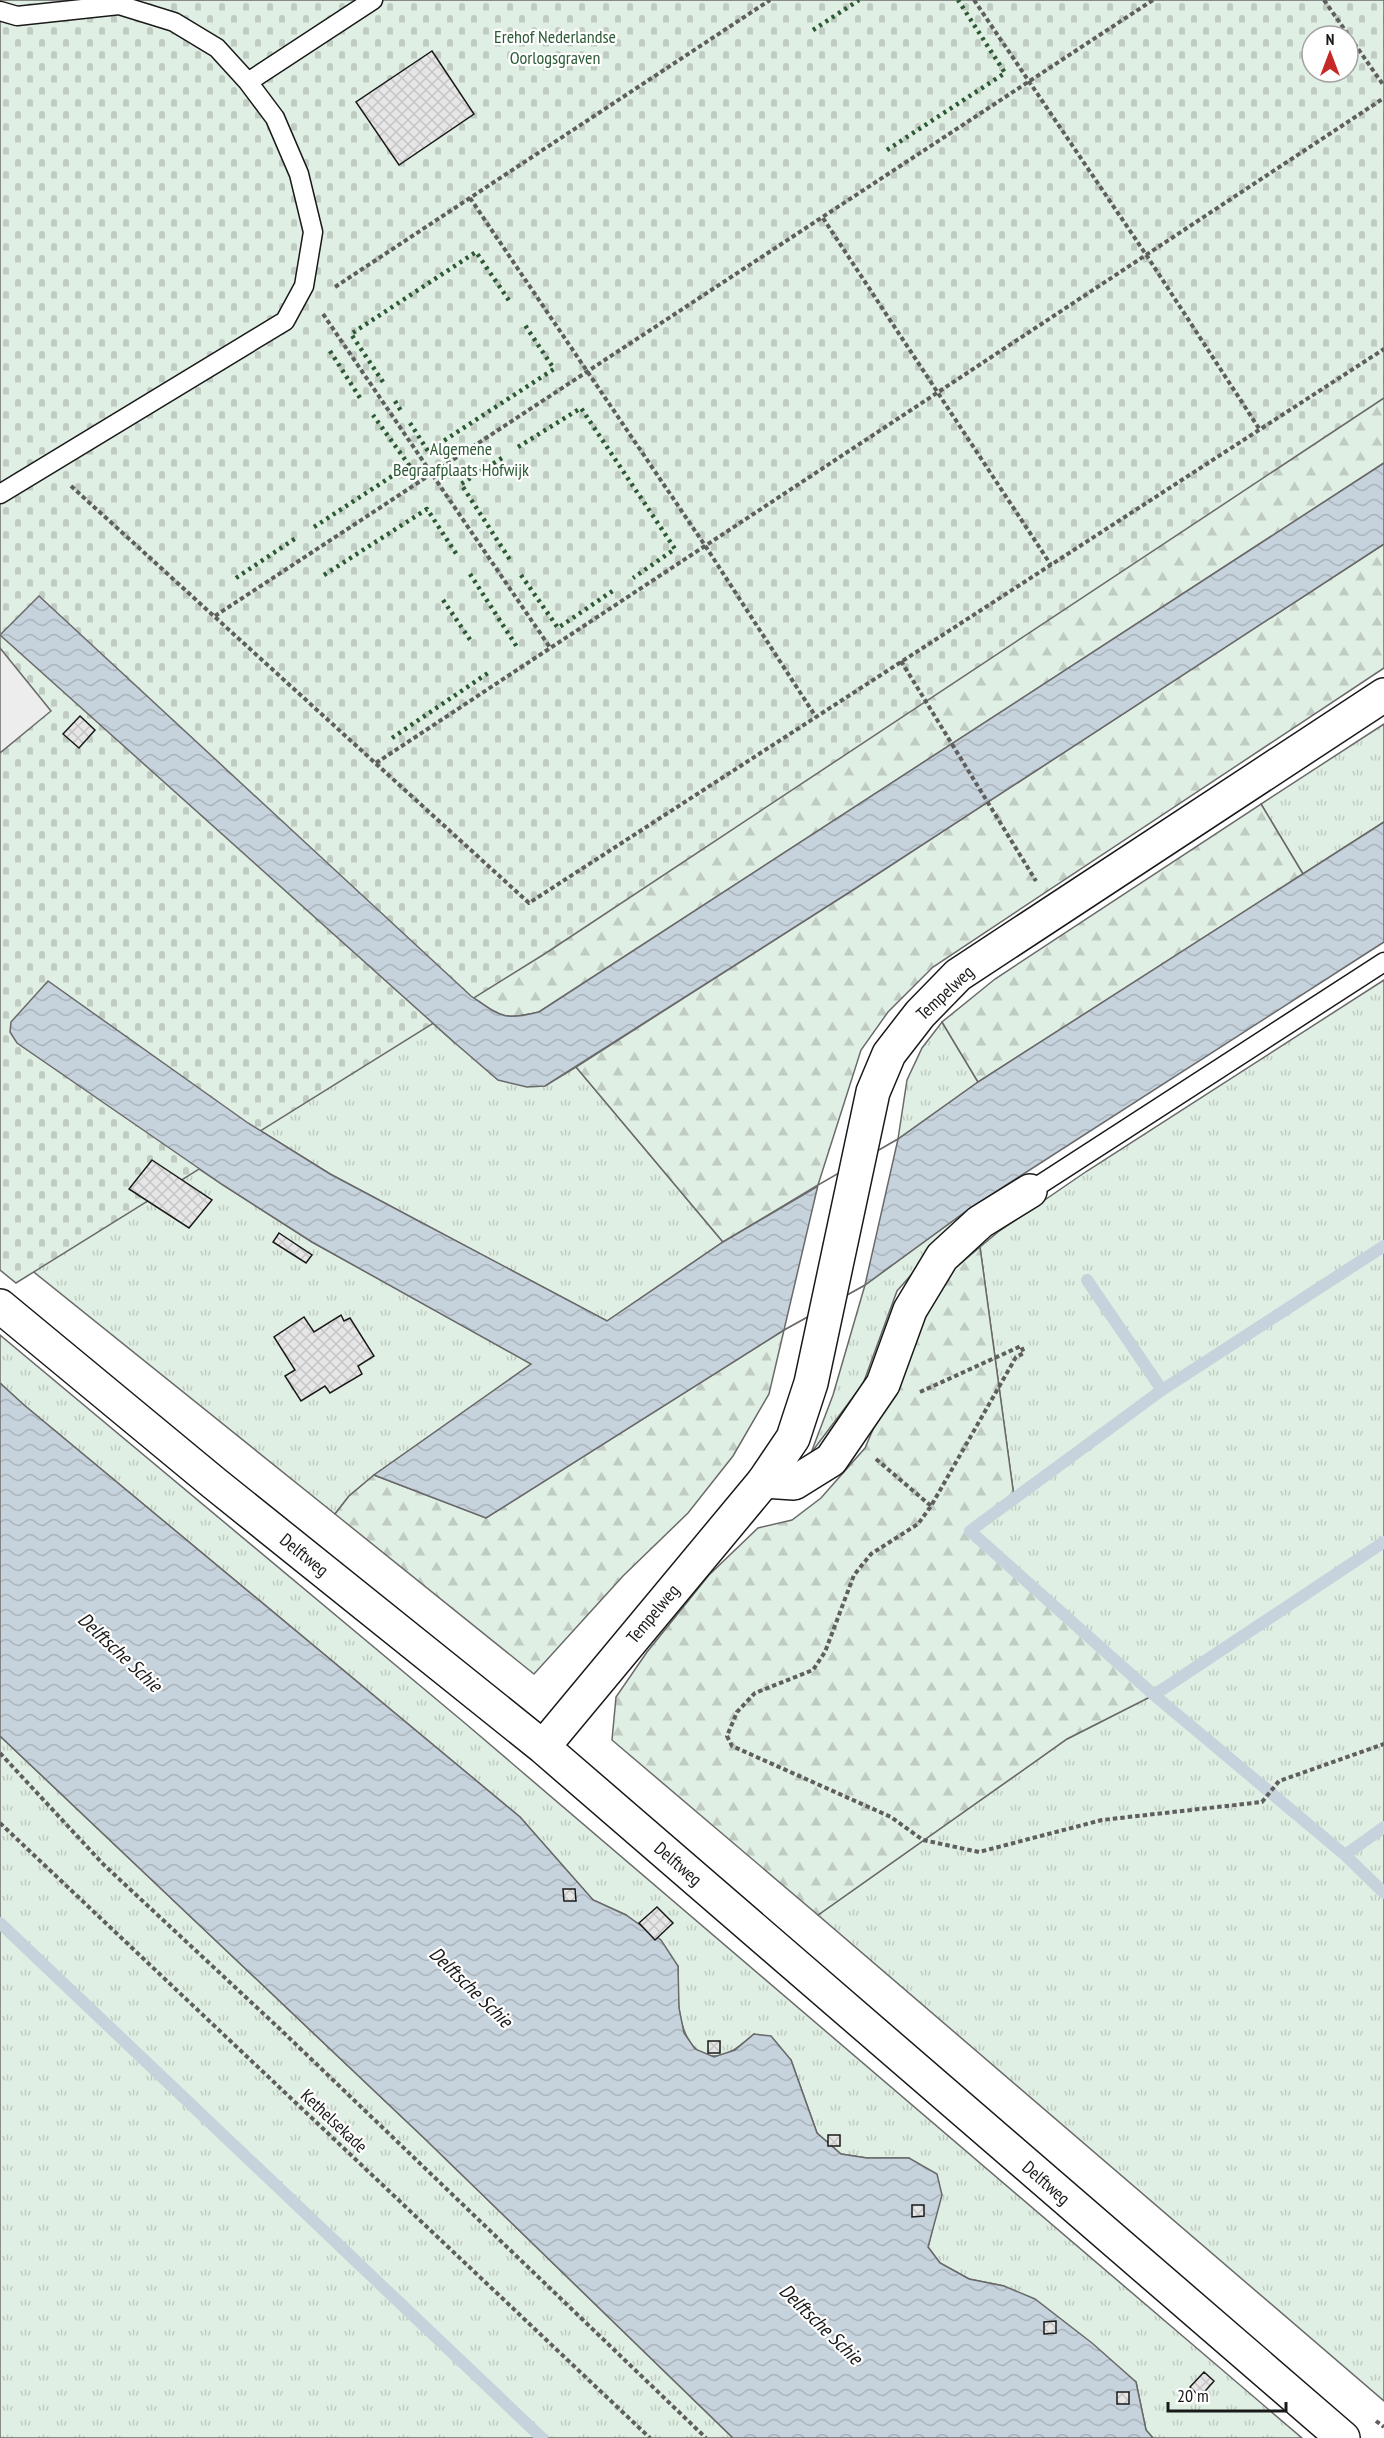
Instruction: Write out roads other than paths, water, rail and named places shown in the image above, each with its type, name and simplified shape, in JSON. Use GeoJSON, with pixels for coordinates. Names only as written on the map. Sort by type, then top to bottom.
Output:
{"type":"FeatureCollection","features":[{"type":"Feature","properties":{"kind":"street","name":"Tempelweg"},"geometry":{"type":"LineString","coordinates":[[543,1747],[764,1481],[793,1438],[811,1383],[873,1092],[889,1054],[920,1014],[958,975],[1384,695]]}},
{"type":"Feature","properties":{"kind":"street"},"geometry":{"type":"LineString","coordinates":[[764,1481],[794,1483],[831,1460],[883,1384],[910,1310],[942,1257],[980,1222],[1030,1191]]}},
{"type":"Feature","properties":{"kind":"street","name":"Delftweg"},"geometry":{"type":"LineString","coordinates":[[0,1306],[214,1483],[543,1747],[1344,2438]]}},
{"type":"Feature","properties":{"kind":"lane"},"geometry":{"type":"LineString","coordinates":[[248,82],[373,0]]}},
{"type":"Feature","properties":{"kind":"lane"},"geometry":{"type":"LineString","coordinates":[[0,11],[17,16],[118,4],[174,22],[217,48],[248,82],[275,118],[299,174],[313,232],[309,293],[285,321],[0,494]]}},
{"type":"Feature","properties":{"kind":"lane"},"geometry":{"type":"LineString","coordinates":[[1030,1191],[1384,962]]}},
{"type":"Feature","properties":{"kind":"water"},"geometry":{"type":"Polygon","coordinates":[[[1384,463],[1384,544],[856,888],[545,1086],[527,1087],[498,1080],[0,635],[39,596],[471,996],[502,1015],[517,1016],[539,1012],[1384,463]]]}},
{"type":"Feature","properties":{"kind":"water"},"geometry":{"type":"Polygon","coordinates":[[[1384,822],[1384,942],[969,1209],[865,1285],[784,1330],[486,1518],[374,1475],[531,1364],[312,1242],[223,1185],[17,1043],[10,1032],[11,1022],[48,981],[248,1123],[330,1174],[607,1321],[723,1242],[898,1139],[978,1082],[1384,822]]]}},
{"type":"Feature","properties":{"kind":"water","name":"Delftsche Schie"},"geometry":{"type":"Polygon","coordinates":[[[0,1383],[520,1817],[593,1900],[626,1915],[661,1940],[678,1966],[679,2008],[684,2033],[695,2049],[714,2057],[735,2050],[754,2034],[771,2036],[791,2060],[817,2133],[841,2154],[867,2158],[909,2158],[937,2174],[942,2195],[928,2247],[940,2263],[969,2279],[1004,2286],[1035,2299],[1092,2343],[1136,2382],[1146,2430],[1153,2438],[733,2438],[424,2138],[0,1736],[0,1383]]]}},
{"type":"Feature","properties":{"kind":"waterway"},"geometry":{"type":"LineString","coordinates":[[1154,1695],[970,1531],[1162,1390],[1384,1246]]}},
{"type":"Feature","properties":{"kind":"waterway"},"geometry":{"type":"LineString","coordinates":[[1087,1280],[1162,1390]]}},
{"type":"Feature","properties":{"kind":"waterway"},"geometry":{"type":"LineString","coordinates":[[1384,1542],[1154,1695],[1345,1855],[1384,1893]]}},
{"type":"Feature","properties":{"kind":"waterway"},"geometry":{"type":"LineString","coordinates":[[1345,1855],[1384,1827]]}},
{"type":"Feature","properties":{"kind":"waterway"},"geometry":{"type":"LineString","coordinates":[[0,1923],[542,2438]]}},
{"type":"Feature","properties":{"kind":"park label","name":"Erehof Nederlandse Oorlogsgraven"},"geometry":{"type":"Point","coordinates":[555,47]}},
{"type":"Feature","properties":{"kind":"park label","name":"Algemene Begraafplaats Hofwijk"},"geometry":{"type":"Point","coordinates":[461,459]}}]}
